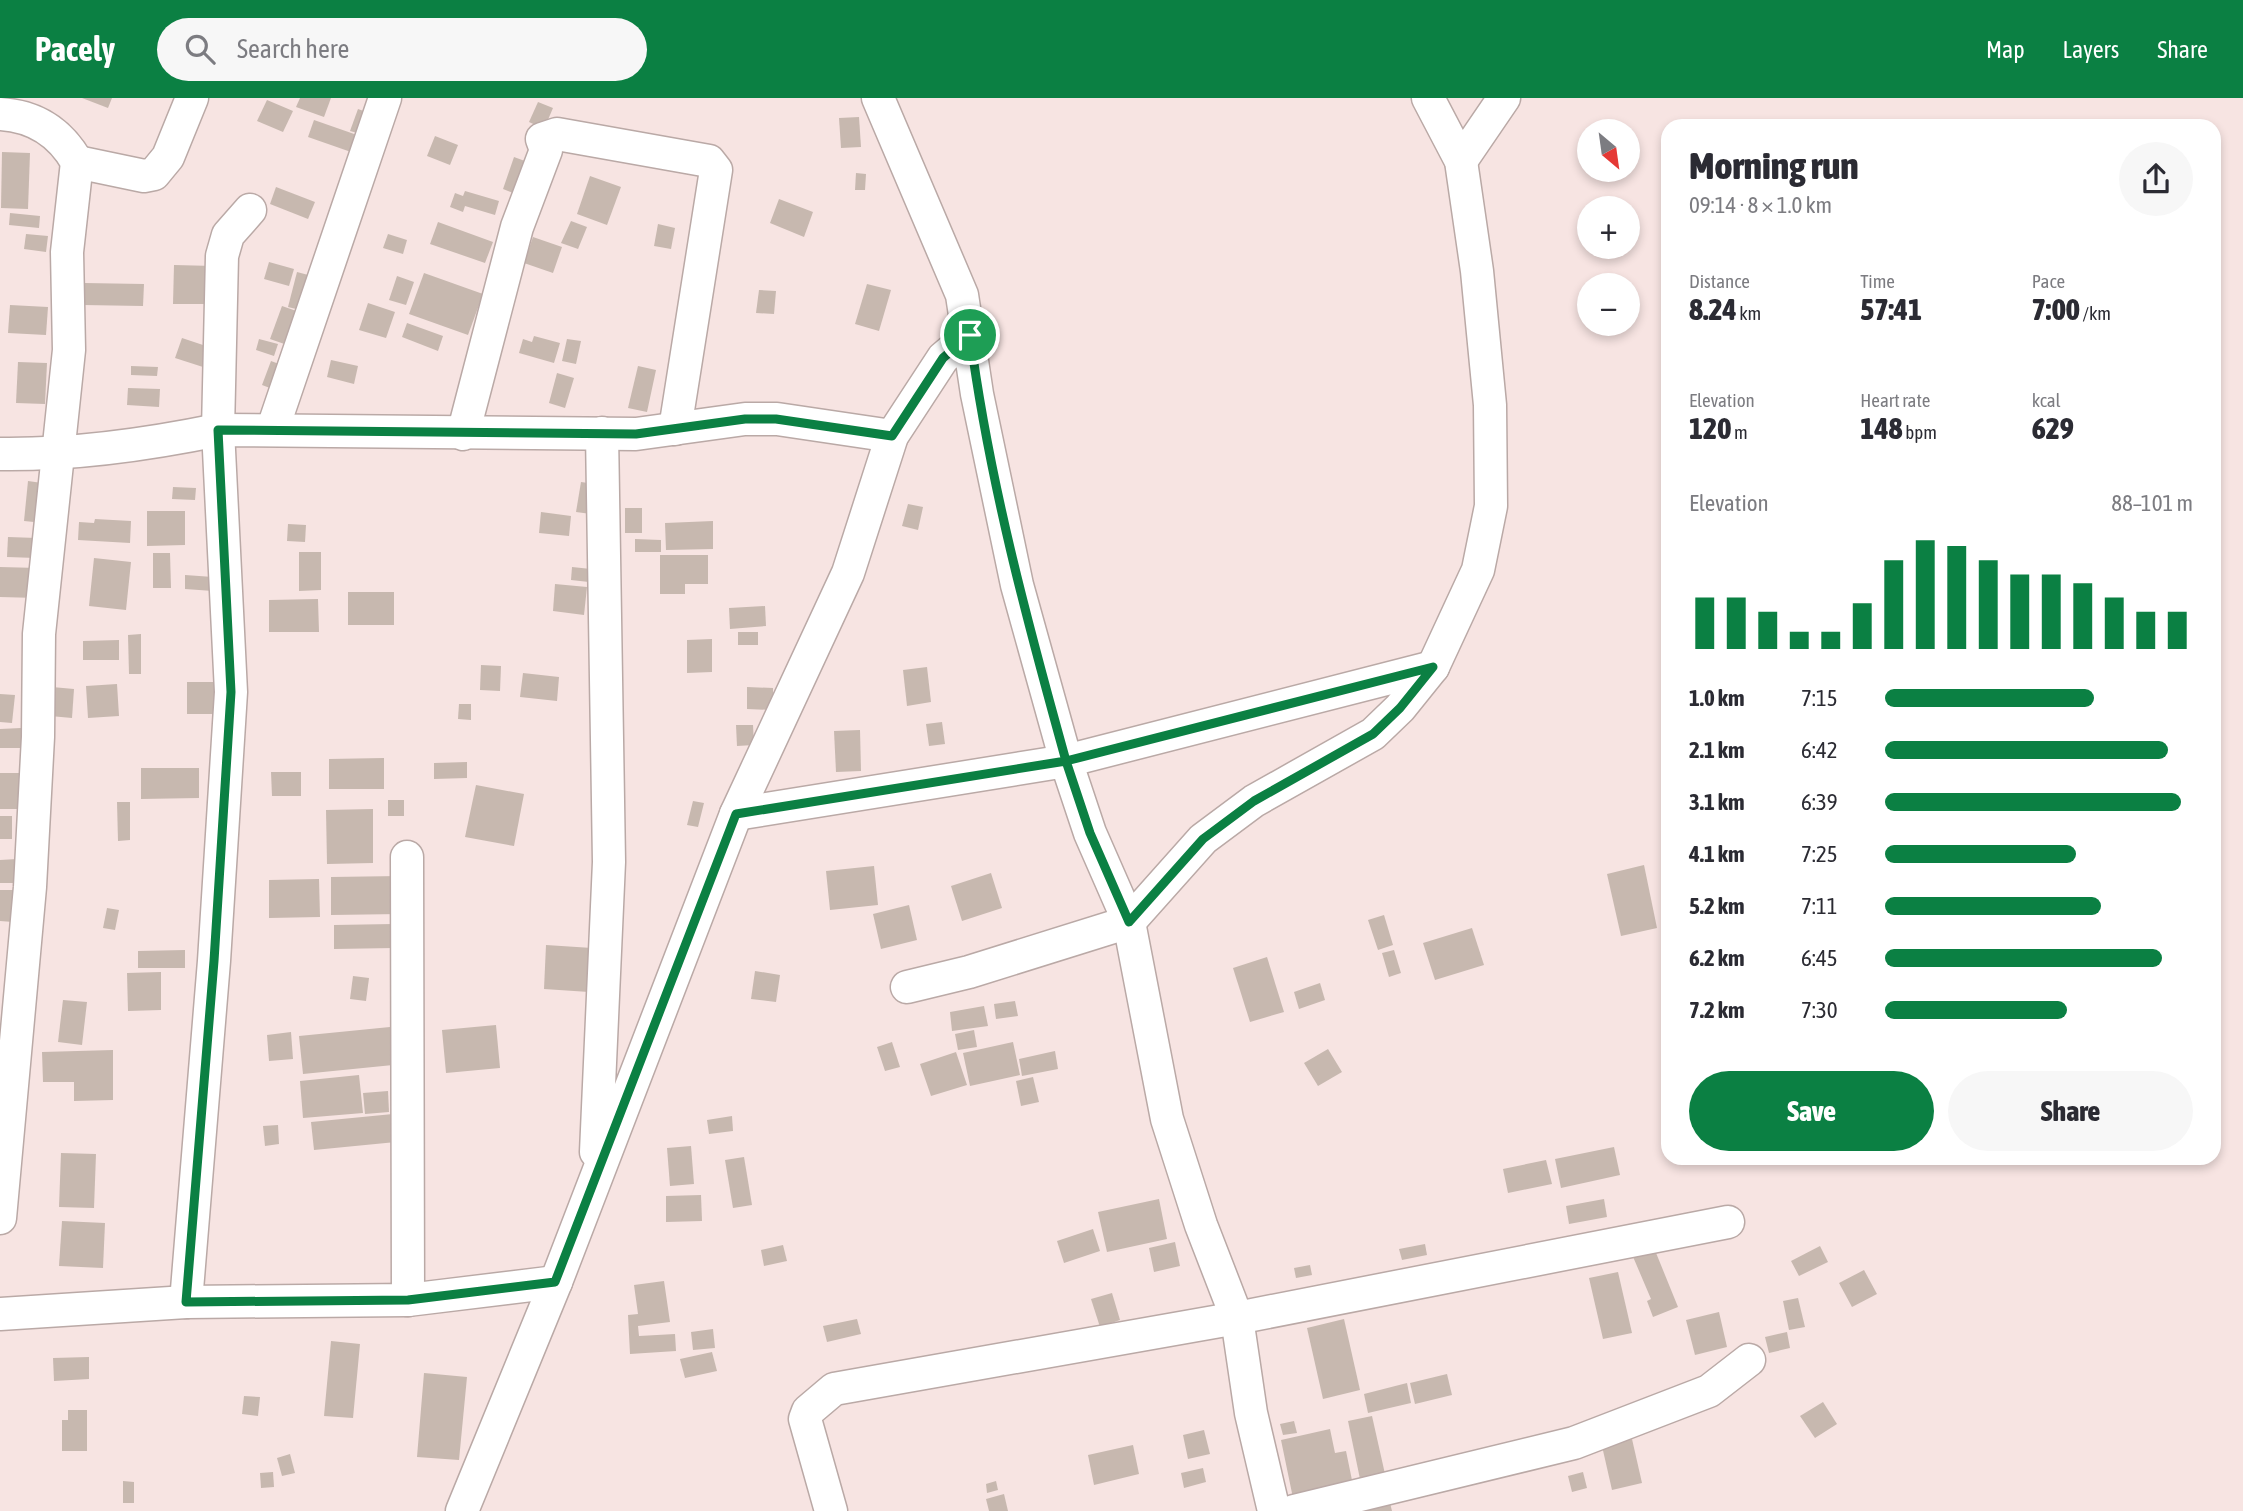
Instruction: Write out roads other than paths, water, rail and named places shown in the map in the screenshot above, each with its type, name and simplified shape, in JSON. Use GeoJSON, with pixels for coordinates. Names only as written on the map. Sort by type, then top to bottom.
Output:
{"type":"FeatureCollection","features":[{"type":"Feature","properties":{"kind":"street"},"geometry":{"type":"LineString","coordinates":[[77,162],[144,176],[153,174],[168,157],[192,98]]}},
{"type":"Feature","properties":{"kind":"street"},"geometry":{"type":"LineString","coordinates":[[273,428],[385,98]]}},
{"type":"Feature","properties":{"kind":"street"},"geometry":{"type":"LineString","coordinates":[[878,98],[962,295],[978,394],[1017,585],[1066,761],[1090,833],[1129,922],[1167,1119],[1201,1225],[1237,1318],[1251,1413],[1274,1511]]}},
{"type":"Feature","properties":{"kind":"street"},"geometry":{"type":"LineString","coordinates":[[907,987],[969,972],[1129,922],[1203,839],[1254,801],[1373,734],[1400,708],[1433,667],[1478,570],[1491,506],[1490,405],[1477,271],[1461,161],[1429,98]]}},
{"type":"Feature","properties":{"kind":"street"},"geometry":{"type":"LineString","coordinates":[[1461,161],[1504,98]]}},
{"type":"Feature","properties":{"kind":"street"},"geometry":{"type":"LineString","coordinates":[[0,114],[17,115],[44,126],[60,138],[77,162],[67,252],[69,351],[39,634],[38,737],[30,887],[0,1218]]}},
{"type":"Feature","properties":{"kind":"street"},"geometry":{"type":"LineString","coordinates":[[463,434],[517,227],[545,150],[542,139],[557,134],[709,161],[716,170],[675,429]]}},
{"type":"Feature","properties":{"kind":"street"},"geometry":{"type":"LineString","coordinates":[[186,1302],[214,961],[231,692],[218,430],[222,256],[228,235],[250,210]]}},
{"type":"Feature","properties":{"kind":"street"},"geometry":{"type":"LineString","coordinates":[[462,1511],[555,1282],[736,814],[848,573],[892,436],[943,358],[970,335]]}},
{"type":"Feature","properties":{"kind":"street"},"geometry":{"type":"LineString","coordinates":[[923,388],[952,383],[978,394]]}},
{"type":"Feature","properties":{"kind":"street"},"geometry":{"type":"LineString","coordinates":[[0,454],[56,455],[154,443],[218,430],[273,428],[463,434],[483,430],[636,434],[745,419],[776,419],[892,436]]}},
{"type":"Feature","properties":{"kind":"street"},"geometry":{"type":"LineString","coordinates":[[595,1179],[609,862],[602,433]]}},
{"type":"Feature","properties":{"kind":"street"},"geometry":{"type":"LineString","coordinates":[[736,814],[1066,761],[1433,667]]}},
{"type":"Feature","properties":{"kind":"street"},"geometry":{"type":"LineString","coordinates":[[407,858],[408,1300]]}},
{"type":"Feature","properties":{"kind":"street"},"geometry":{"type":"LineString","coordinates":[[831,1511],[805,1419],[808,1411],[834,1389],[1237,1318],[1728,1223]]}},
{"type":"Feature","properties":{"kind":"street"},"geometry":{"type":"LineString","coordinates":[[0,1314],[186,1302],[408,1300],[555,1282]]}},
{"type":"Feature","properties":{"kind":"street"},"geometry":{"type":"LineString","coordinates":[[1294,1511],[1574,1443],[1709,1391],[1749,1360]]}}]}
